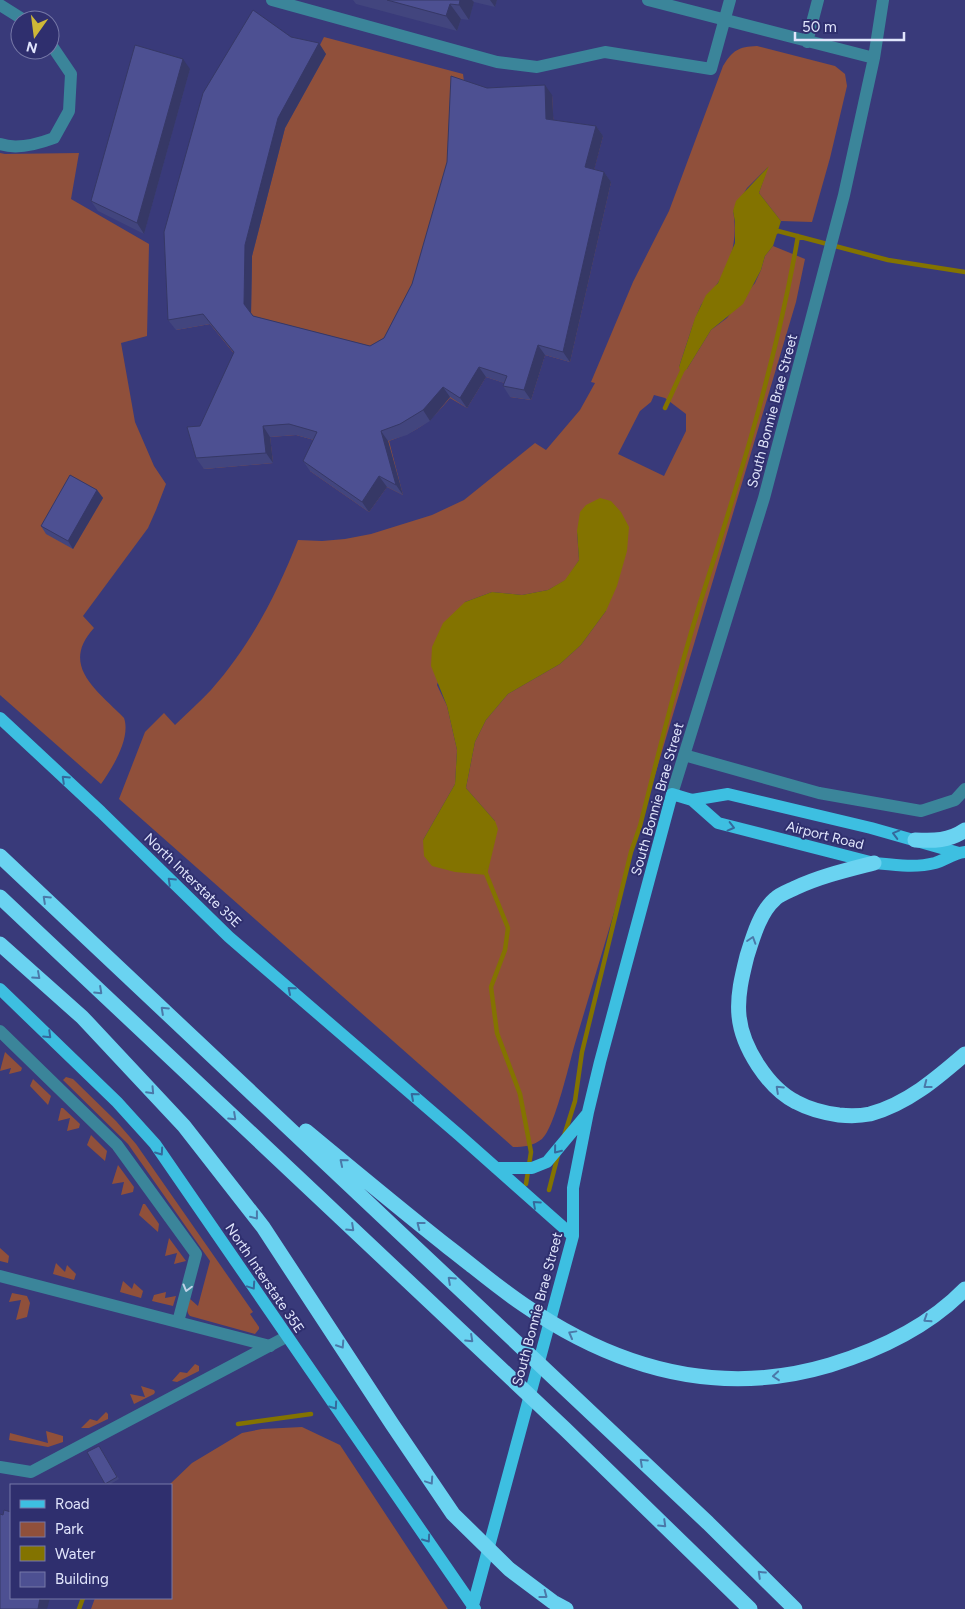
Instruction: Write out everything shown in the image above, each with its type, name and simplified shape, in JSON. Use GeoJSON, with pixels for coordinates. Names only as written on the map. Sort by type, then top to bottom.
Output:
{"type":"FeatureCollection","features":[{"type":"Feature","properties":{"kind":"highway"},"geometry":{"type":"LineString","coordinates":[[915,840],[939,841],[958,835],[965,830]]}},
{"type":"Feature","properties":{"kind":"highway"},"geometry":{"type":"LineString","coordinates":[[0,856],[500,1326],[796,1609]]}},
{"type":"Feature","properties":{"kind":"highway"},"geometry":{"type":"LineString","coordinates":[[874,863],[816,878],[775,898],[765,911],[751,945],[739,995],[739,1016],[744,1038],[753,1057],[778,1088],[794,1101],[810,1108],[847,1116],[867,1115],[894,1106],[916,1093],[965,1054]]}},
{"type":"Feature","properties":{"kind":"highway"},"geometry":{"type":"LineString","coordinates":[[0,897],[565,1429],[750,1609]]}},
{"type":"Feature","properties":{"kind":"highway"},"geometry":{"type":"LineString","coordinates":[[0,944],[82,1017],[184,1126],[263,1227],[453,1514],[509,1569],[553,1602],[566,1609]]}},
{"type":"Feature","properties":{"kind":"highway"},"geometry":{"type":"LineString","coordinates":[[200,1043],[380,1193],[500,1287],[571,1334],[616,1356],[689,1376],[726,1378],[784,1376],[829,1365],[877,1347],[907,1333],[927,1320],[965,1289]]}},
{"type":"Feature","properties":{"kind":"highway"},"geometry":{"type":"LineString","coordinates":[[177,1064],[213,1107]]}},
{"type":"Feature","properties":{"kind":"main road","name":"North Interstate 35E"},"geometry":{"type":"LineString","coordinates":[[0,718],[101,812],[229,937],[573,1236]]}},
{"type":"Feature","properties":{"kind":"main road","name":"Airport Road"},"geometry":{"type":"LineString","coordinates":[[672,794],[692,800],[718,823],[874,863],[901,866],[934,863],[962,852]]}},
{"type":"Feature","properties":{"kind":"main road","name":"South Bonnie Brae Street"},"geometry":{"type":"LineString","coordinates":[[473,1608],[573,1236],[574,1188],[588,1112],[672,794]]}},
{"type":"Feature","properties":{"kind":"main road","name":"Airport Road"},"geometry":{"type":"LineString","coordinates":[[692,800],[728,794],[962,852]]}},
{"type":"Feature","properties":{"kind":"main road","name":"North Interstate 35E"},"geometry":{"type":"LineString","coordinates":[[0,989],[136,1122],[171,1168],[473,1608]]}},
{"type":"Feature","properties":{"kind":"main road"},"geometry":{"type":"LineString","coordinates":[[496,1168],[532,1168],[548,1162],[588,1112]]}},
{"type":"Feature","properties":{"kind":"street"},"geometry":{"type":"LineString","coordinates":[[272,0],[497,62],[537,67],[605,52],[711,69],[730,0]]}},
{"type":"Feature","properties":{"kind":"street"},"geometry":{"type":"LineString","coordinates":[[648,0],[874,58]]}},
{"type":"Feature","properties":{"kind":"street"},"geometry":{"type":"LineString","coordinates":[[807,42],[818,0]]}},
{"type":"Feature","properties":{"kind":"street","name":"South Bonnie Brae Street"},"geometry":{"type":"LineString","coordinates":[[672,794],[764,498],[816,303],[844,195],[874,58],[883,0]]}},
{"type":"Feature","properties":{"kind":"street"},"geometry":{"type":"LineString","coordinates":[[0,144],[5,146],[36,144],[54,138],[69,111],[71,74],[60,58]]}},
{"type":"Feature","properties":{"kind":"street"},"geometry":{"type":"LineString","coordinates":[[684,755],[819,793],[921,811],[954,800],[965,789]]}},
{"type":"Feature","properties":{"kind":"street"},"geometry":{"type":"LineString","coordinates":[[0,1030],[117,1145],[196,1254],[178,1322]]}},
{"type":"Feature","properties":{"kind":"street"},"geometry":{"type":"LineString","coordinates":[[0,1276],[270,1346]]}},
{"type":"Feature","properties":{"kind":"street"},"geometry":{"type":"LineString","coordinates":[[0,1467],[31,1472],[286,1337]]}},
{"type":"Feature","properties":{"kind":"green space"},"geometry":{"type":"Polygon","coordinates":[[[324,37],[463,74],[465,89],[552,95],[554,135],[603,136],[592,177],[611,182],[570,362],[545,355],[531,400],[510,397],[514,386],[486,377],[467,408],[450,398],[423,425],[389,441],[403,495],[387,487],[369,512],[310,471],[314,440],[296,435],[270,437],[273,463],[204,469],[195,438],[241,362],[210,324],[176,330],[324,37]]]}},
{"type":"Feature","properties":{"kind":"green space"},"geometry":{"type":"Polygon","coordinates":[[[757,46],[835,66],[845,74],[847,86],[812,222],[781,221],[759,193],[768,167],[747,188],[733,211],[734,240],[727,267],[701,305],[679,367],[687,369],[711,330],[727,318],[755,283],[765,256],[773,246],[805,259],[796,302],[557,1108],[552,1122],[542,1139],[528,1146],[513,1147],[119,799],[145,732],[164,713],[175,725],[207,694],[225,673],[238,656],[272,600],[298,540],[322,541],[345,539],[371,534],[432,515],[464,500],[535,443],[546,450],[580,410],[595,383],[591,382],[633,282],[669,211],[723,66],[737,50],[757,46]],[[654,395],[651,402],[640,411],[618,454],[664,476],[686,431],[686,414],[665,398],[654,395]],[[577,531],[579,560],[566,580],[548,590],[522,595],[492,592],[465,602],[437,685],[447,706],[457,750],[455,784],[423,840],[495,821],[466,788],[475,742],[486,720],[508,694],[560,664],[581,645],[606,611],[577,531]]]}},
{"type":"Feature","properties":{"kind":"green space"},"geometry":{"type":"Polygon","coordinates":[[[0,153],[79,153],[71,199],[149,244],[147,336],[121,343],[135,422],[154,466],[166,484],[148,528],[83,616],[94,628],[84,642],[80,654],[81,666],[94,688],[124,718],[126,726],[120,752],[101,784],[0,695],[0,153]]]}},
{"type":"Feature","properties":{"kind":"green space"},"geometry":{"type":"Polygon","coordinates":[[[5,1052],[22,1068],[21,1071],[9,1074],[11,1068],[0,1071],[5,1052]]]}},
{"type":"Feature","properties":{"kind":"green space"},"geometry":{"type":"Polygon","coordinates":[[[66,1077],[73,1079],[116,1121],[136,1144],[253,1312],[250,1314],[259,1327],[255,1334],[188,1314],[187,1308],[190,1299],[198,1306],[210,1261],[128,1144],[63,1080],[66,1077]]]}},
{"type":"Feature","properties":{"kind":"green space"},"geometry":{"type":"Polygon","coordinates":[[[33,1079],[51,1096],[48,1105],[30,1086],[33,1079]]]}},
{"type":"Feature","properties":{"kind":"green space"},"geometry":{"type":"Polygon","coordinates":[[[61,1108],[80,1124],[79,1128],[67,1131],[70,1118],[58,1121],[61,1108]]]}},
{"type":"Feature","properties":{"kind":"green space"},"geometry":{"type":"Polygon","coordinates":[[[91,1135],[107,1151],[105,1161],[87,1145],[91,1135]]]}},
{"type":"Feature","properties":{"kind":"green space"},"geometry":{"type":"Polygon","coordinates":[[[118,1165],[134,1187],[133,1192],[121,1195],[124,1182],[112,1184],[118,1165]]]}},
{"type":"Feature","properties":{"kind":"green space"},"geometry":{"type":"Polygon","coordinates":[[[143,1204],[145,1204],[159,1224],[158,1232],[139,1215],[143,1204]]]}},
{"type":"Feature","properties":{"kind":"green space"},"geometry":{"type":"Polygon","coordinates":[[[169,1238],[186,1261],[174,1264],[177,1253],[165,1256],[169,1238]]]}},
{"type":"Feature","properties":{"kind":"green space"},"geometry":{"type":"Polygon","coordinates":[[[0,1248],[9,1256],[8,1263],[0,1261],[0,1248]]]}},
{"type":"Feature","properties":{"kind":"green space"},"geometry":{"type":"Polygon","coordinates":[[[56,1263],[65,1272],[67,1265],[76,1274],[74,1280],[53,1274],[56,1263]]]}},
{"type":"Feature","properties":{"kind":"green space"},"geometry":{"type":"Polygon","coordinates":[[[123,1281],[132,1289],[134,1283],[143,1291],[141,1298],[120,1292],[123,1281]]]}},
{"type":"Feature","properties":{"kind":"green space"},"geometry":{"type":"Polygon","coordinates":[[[166,1292],[165,1298],[176,1296],[173,1306],[152,1301],[154,1295],[166,1292]]]}},
{"type":"Feature","properties":{"kind":"green space"},"geometry":{"type":"Polygon","coordinates":[[[12,1293],[27,1296],[30,1303],[27,1317],[16,1320],[21,1300],[9,1302],[12,1293]]]}},
{"type":"Feature","properties":{"kind":"green space"},"geometry":{"type":"Polygon","coordinates":[[[195,1364],[199,1366],[199,1371],[177,1382],[172,1381],[180,1372],[187,1373],[195,1364]]]}},
{"type":"Feature","properties":{"kind":"green space"},"geometry":{"type":"Polygon","coordinates":[[[141,1386],[155,1392],[134,1404],[130,1394],[145,1397],[141,1386]]]}},
{"type":"Feature","properties":{"kind":"green space"},"geometry":{"type":"Polygon","coordinates":[[[106,1412],[108,1419],[89,1428],[81,1428],[90,1419],[97,1421],[106,1412]]]}},
{"type":"Feature","properties":{"kind":"green space"},"geometry":{"type":"Polygon","coordinates":[[[302,1427],[340,1445],[448,1609],[91,1609],[95,1599],[172,1599],[172,1484],[170,1484],[192,1463],[242,1433],[262,1429],[302,1427]]]}},
{"type":"Feature","properties":{"kind":"green space"},"geometry":{"type":"Polygon","coordinates":[[[46,1431],[63,1436],[63,1442],[48,1447],[9,1440],[10,1433],[48,1443],[46,1431]]]}},
{"type":"Feature","properties":{"kind":"water"},"geometry":{"type":"Polygon","coordinates":[[[769,166],[759,193],[781,221],[773,246],[765,256],[761,270],[743,304],[711,330],[687,369],[681,374],[679,367],[695,318],[706,295],[718,283],[735,243],[733,211],[736,201],[769,166]]]}},
{"type":"Feature","properties":{"kind":"water"},"geometry":{"type":"Polygon","coordinates":[[[600,498],[611,501],[621,512],[629,527],[627,551],[617,586],[606,611],[581,645],[560,664],[508,694],[486,720],[475,742],[466,788],[495,821],[498,829],[487,875],[455,872],[432,866],[424,856],[423,840],[455,784],[457,750],[447,706],[431,666],[432,647],[443,623],[465,602],[492,592],[522,595],[548,590],[565,580],[579,560],[577,531],[580,512],[586,505],[600,498]]]}},
{"type":"Feature","properties":{"kind":"building"},"geometry":{"type":"Polygon","coordinates":[[[387,0],[460,0],[459,5],[450,4],[446,16],[387,0]]]}},
{"type":"Feature","properties":{"kind":"building"},"geometry":{"type":"Polygon","coordinates":[[[253,10],[291,37],[319,43],[278,118],[245,245],[244,304],[253,316],[370,346],[384,338],[412,284],[447,162],[451,76],[487,88],[545,85],[546,119],[596,126],[585,167],[604,172],[563,352],[538,345],[524,390],[503,386],[507,376],[479,367],[460,398],[443,387],[423,410],[400,424],[381,431],[396,485],[379,476],[362,502],[303,461],[317,432],[289,424],[263,426],[266,453],[196,458],[187,427],[200,426],[234,352],[203,314],[168,320],[164,232],[203,93],[253,10]]]}},
{"type":"Feature","properties":{"kind":"building"},"geometry":{"type":"Polygon","coordinates":[[[135,45],[183,59],[137,223],[91,201],[135,45]]]}},
{"type":"Feature","properties":{"kind":"building"},"geometry":{"type":"Polygon","coordinates":[[[70,475],[97,490],[68,541],[41,526],[70,475]]]}},
{"type":"Feature","properties":{"kind":"building"},"geometry":{"type":"Polygon","coordinates":[[[99,1446],[117,1477],[105,1484],[87,1452],[99,1446]]]}},
{"type":"Feature","properties":{"kind":"building"},"geometry":{"type":"Polygon","coordinates":[[[4,1510],[10,1512],[10,1599],[40,1599],[38,1609],[0,1609],[0,1514],[3,1515],[4,1510]]]}},
{"type":"Feature","properties":{"kind":"waterway"},"geometry":{"type":"LineString","coordinates":[[774,233],[778,231],[888,260],[965,272]]}},
{"type":"Feature","properties":{"kind":"waterway"},"geometry":{"type":"LineString","coordinates":[[564,1136],[575,1101],[582,1052],[631,852],[640,826],[689,641],[734,496],[770,367],[798,236]]}},
{"type":"Feature","properties":{"kind":"waterway"},"geometry":{"type":"LineString","coordinates":[[665,408],[683,369]]}},
{"type":"Feature","properties":{"kind":"waterway"},"geometry":{"type":"LineString","coordinates":[[485,871],[508,928],[505,950],[491,987],[497,1033],[520,1094],[531,1152],[526,1184]]}},
{"type":"Feature","properties":{"kind":"waterway"},"geometry":{"type":"LineString","coordinates":[[549,1190],[558,1155]]}},
{"type":"Feature","properties":{"kind":"waterway"},"geometry":{"type":"LineString","coordinates":[[238,1424],[311,1414]]}},
{"type":"Feature","properties":{"kind":"waterway"},"geometry":{"type":"LineString","coordinates":[[79,1609],[83,1599]]}}]}
